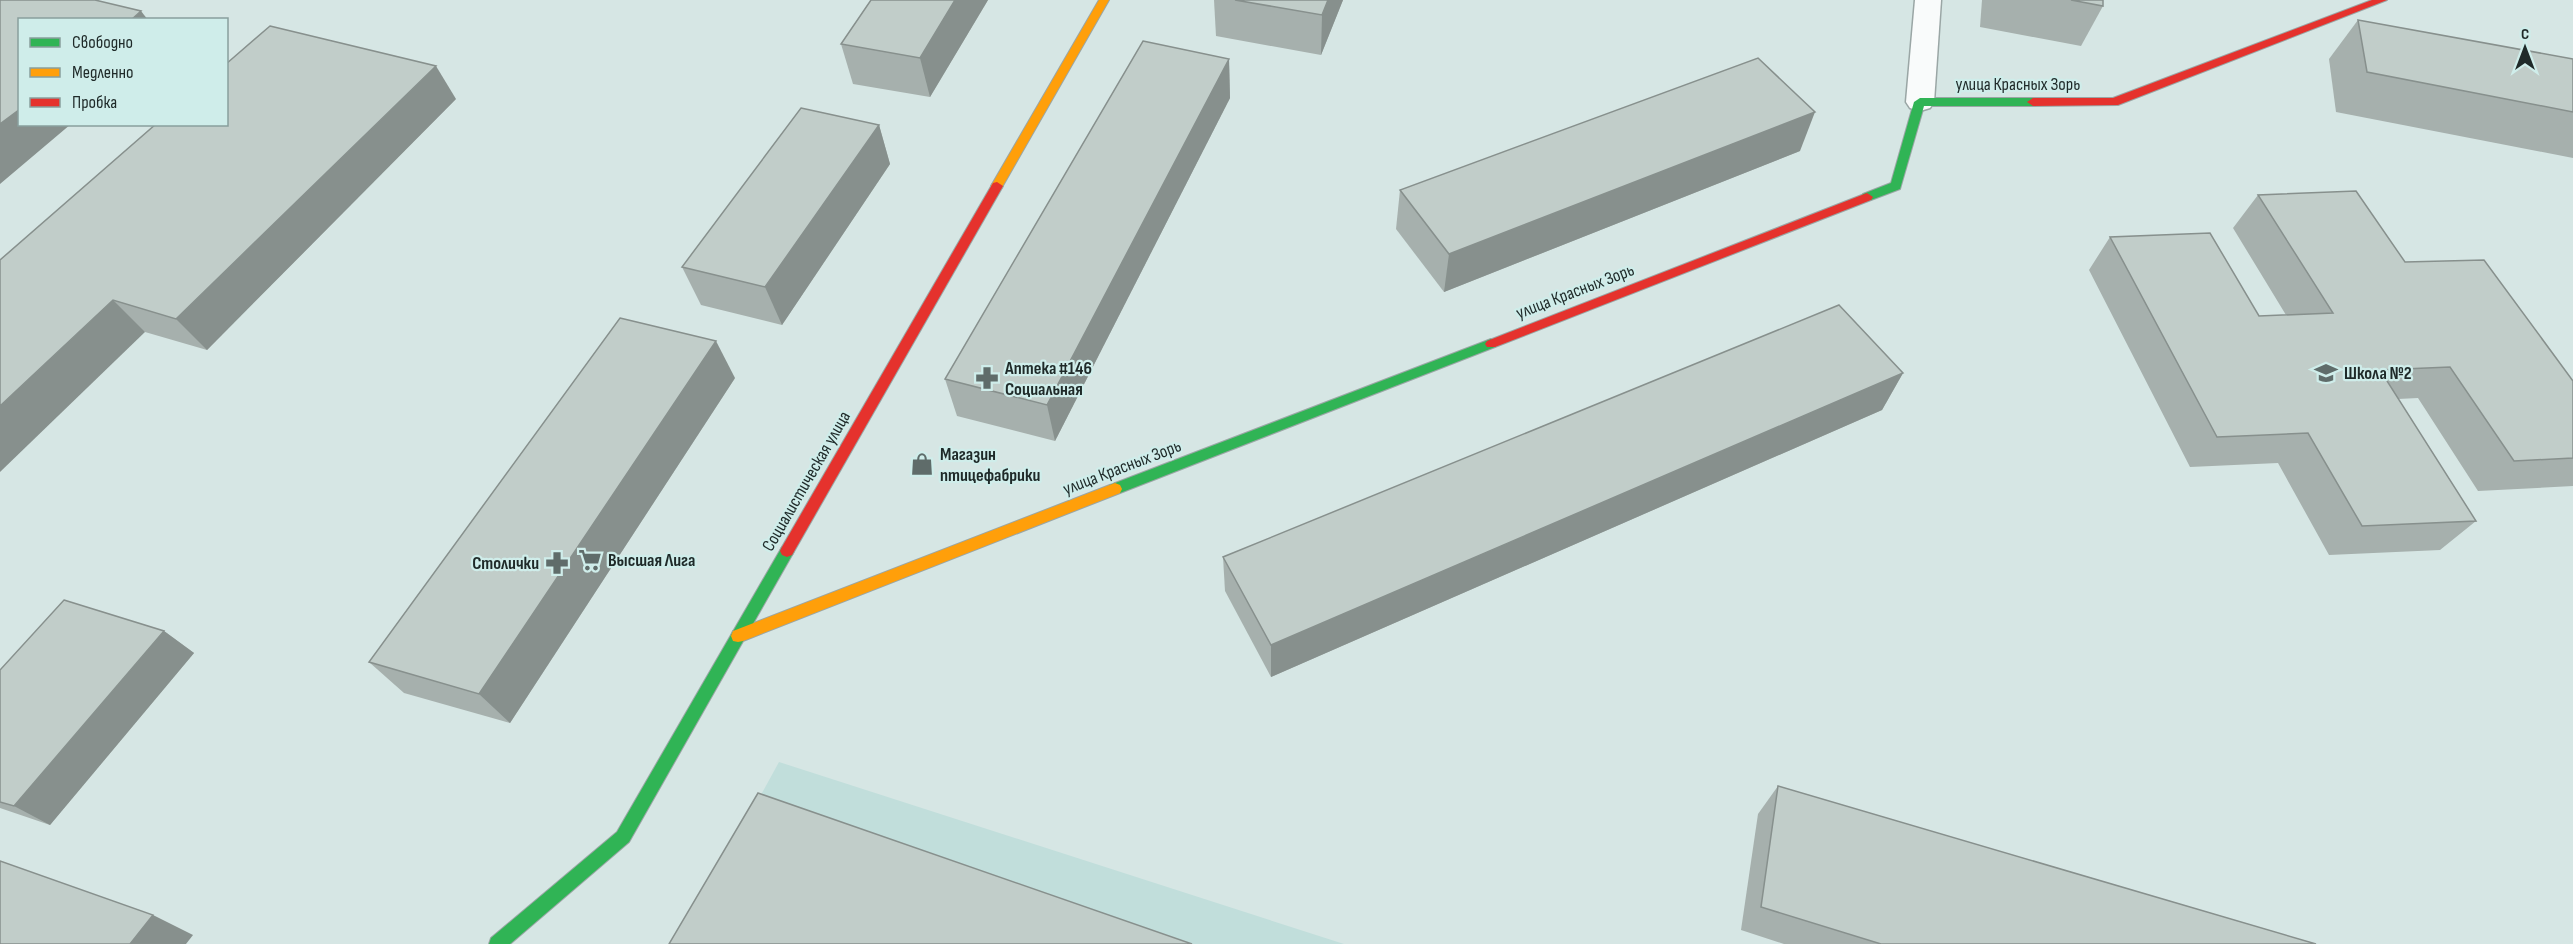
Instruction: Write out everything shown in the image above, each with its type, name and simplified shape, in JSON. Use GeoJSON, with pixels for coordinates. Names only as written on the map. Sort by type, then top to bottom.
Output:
{"type":"FeatureCollection","features":[{"type":"Feature","properties":{"kind":"street","name":"Социалистическая улица"},"geometry":{"type":"LineString","coordinates":[[497,944],[623,837],[1104,0]]}},
{"type":"Feature","properties":{"kind":"street"},"geometry":{"type":"LineString","coordinates":[[1920,102],[1928,0]]}},
{"type":"Feature","properties":{"kind":"street","name":"улица Красных Зорь"},"geometry":{"type":"LineString","coordinates":[[738,636],[1896,186],[1920,102],[2114,102],[2382,0]]}},
{"type":"Feature","properties":{"kind":"shaded area"},"geometry":{"type":"Polygon","coordinates":[[[779,762],[1344,944],[679,944],[779,762]]]}},
{"type":"Feature","properties":{"kind":"building"},"geometry":{"type":"Polygon","coordinates":[[[0,0],[95,0],[141,11],[133,18],[18,18],[18,110],[0,124],[0,0]]]}},
{"type":"Feature","properties":{"kind":"building"},"geometry":{"type":"Polygon","coordinates":[[[871,0],[955,0],[920,58],[841,44],[871,0]]]}},
{"type":"Feature","properties":{"kind":"building"},"geometry":{"type":"Polygon","coordinates":[[[1235,0],[1328,0],[1322,15],[1235,0]]]}},
{"type":"Feature","properties":{"kind":"building"},"geometry":{"type":"Polygon","coordinates":[[[2071,0],[2103,0],[2103,6],[2071,0]]]}},
{"type":"Feature","properties":{"kind":"building"},"geometry":{"type":"Polygon","coordinates":[[[2358,20],[2573,59],[2573,112],[2367,72],[2358,20]]]}},
{"type":"Feature","properties":{"kind":"building"},"geometry":{"type":"Polygon","coordinates":[[[270,26],[436,66],[176,319],[113,300],[0,406],[0,260],[154,126],[228,126],[228,62],[270,26]]]}},
{"type":"Feature","properties":{"kind":"building"},"geometry":{"type":"Polygon","coordinates":[[[1143,41],[1229,59],[1047,405],[945,379],[1143,41]]]}},
{"type":"Feature","properties":{"kind":"building"},"geometry":{"type":"Polygon","coordinates":[[[1758,58],[1815,112],[1449,254],[1400,190],[1758,58]]]}},
{"type":"Feature","properties":{"kind":"building"},"geometry":{"type":"Polygon","coordinates":[[[801,108],[879,125],[765,287],[682,267],[801,108]]]}},
{"type":"Feature","properties":{"kind":"building","name":"Школа №2"},"geometry":{"type":"Polygon","coordinates":[[[2356,191],[2405,262],[2484,260],[2573,381],[2573,458],[2514,461],[2450,367],[2380,370],[2476,521],[2362,526],[2308,433],[2217,437],[2110,237],[2210,233],[2259,316],[2333,313],[2258,195],[2356,191]]]}},
{"type":"Feature","properties":{"kind":"building"},"geometry":{"type":"Polygon","coordinates":[[[1839,305],[1903,373],[1271,645],[1223,557],[1839,305]]]}},
{"type":"Feature","properties":{"kind":"building"},"geometry":{"type":"Polygon","coordinates":[[[620,318],[716,341],[479,694],[369,662],[620,318]]]}},
{"type":"Feature","properties":{"kind":"building"},"geometry":{"type":"Polygon","coordinates":[[[64,600],[164,631],[14,806],[0,802],[0,670],[64,600]]]}},
{"type":"Feature","properties":{"kind":"building"},"geometry":{"type":"Polygon","coordinates":[[[1778,786],[2316,944],[1881,944],[1761,907],[1778,786]]]}},
{"type":"Feature","properties":{"kind":"building"},"geometry":{"type":"Polygon","coordinates":[[[758,793],[1192,944],[669,944],[758,793]]]}},
{"type":"Feature","properties":{"kind":"building"},"geometry":{"type":"Polygon","coordinates":[[[0,861],[153,915],[130,944],[0,944],[0,861]]]}},
{"type":"Feature","properties":{"kind":"traffic: fast"},"geometry":{"type":"LineString","coordinates":[[1867,197],[1896,186],[1920,102],[2033,102]]}},
{"type":"Feature","properties":{"kind":"traffic: fast"},"geometry":{"type":"LineString","coordinates":[[1115,489],[1491,344]]}},
{"type":"Feature","properties":{"kind":"traffic: fast"},"geometry":{"type":"LineString","coordinates":[[497,944],[623,837],[787,551]]}},
{"type":"Feature","properties":{"kind":"traffic: slow"},"geometry":{"type":"LineString","coordinates":[[997,186],[1104,0]]}},
{"type":"Feature","properties":{"kind":"traffic: slow"},"geometry":{"type":"LineString","coordinates":[[738,636],[1115,489]]}},
{"type":"Feature","properties":{"kind":"traffic: jam"},"geometry":{"type":"LineString","coordinates":[[2033,102],[2114,102],[2382,0]]}},
{"type":"Feature","properties":{"kind":"traffic: jam"},"geometry":{"type":"LineString","coordinates":[[787,551],[997,186]]}},
{"type":"Feature","properties":{"kind":"traffic: jam"},"geometry":{"type":"LineString","coordinates":[[1491,344],[1867,197]]}},
{"type":"Feature","properties":{"kind":"place","name":"Школа №2"},"geometry":{"type":"Point","coordinates":[2326,373]}},
{"type":"Feature","properties":{"kind":"place","name":"Аптека #146 Социальная"},"geometry":{"type":"Point","coordinates":[987,378]}},
{"type":"Feature","properties":{"kind":"place","name":"Магазин птицефабрики"},"geometry":{"type":"Point","coordinates":[922,464]}},
{"type":"Feature","properties":{"kind":"place","name":"Высшая Лига"},"geometry":{"type":"Point","coordinates":[590,560]}},
{"type":"Feature","properties":{"kind":"place","name":"Столички"},"geometry":{"type":"Point","coordinates":[557,563]}}]}
